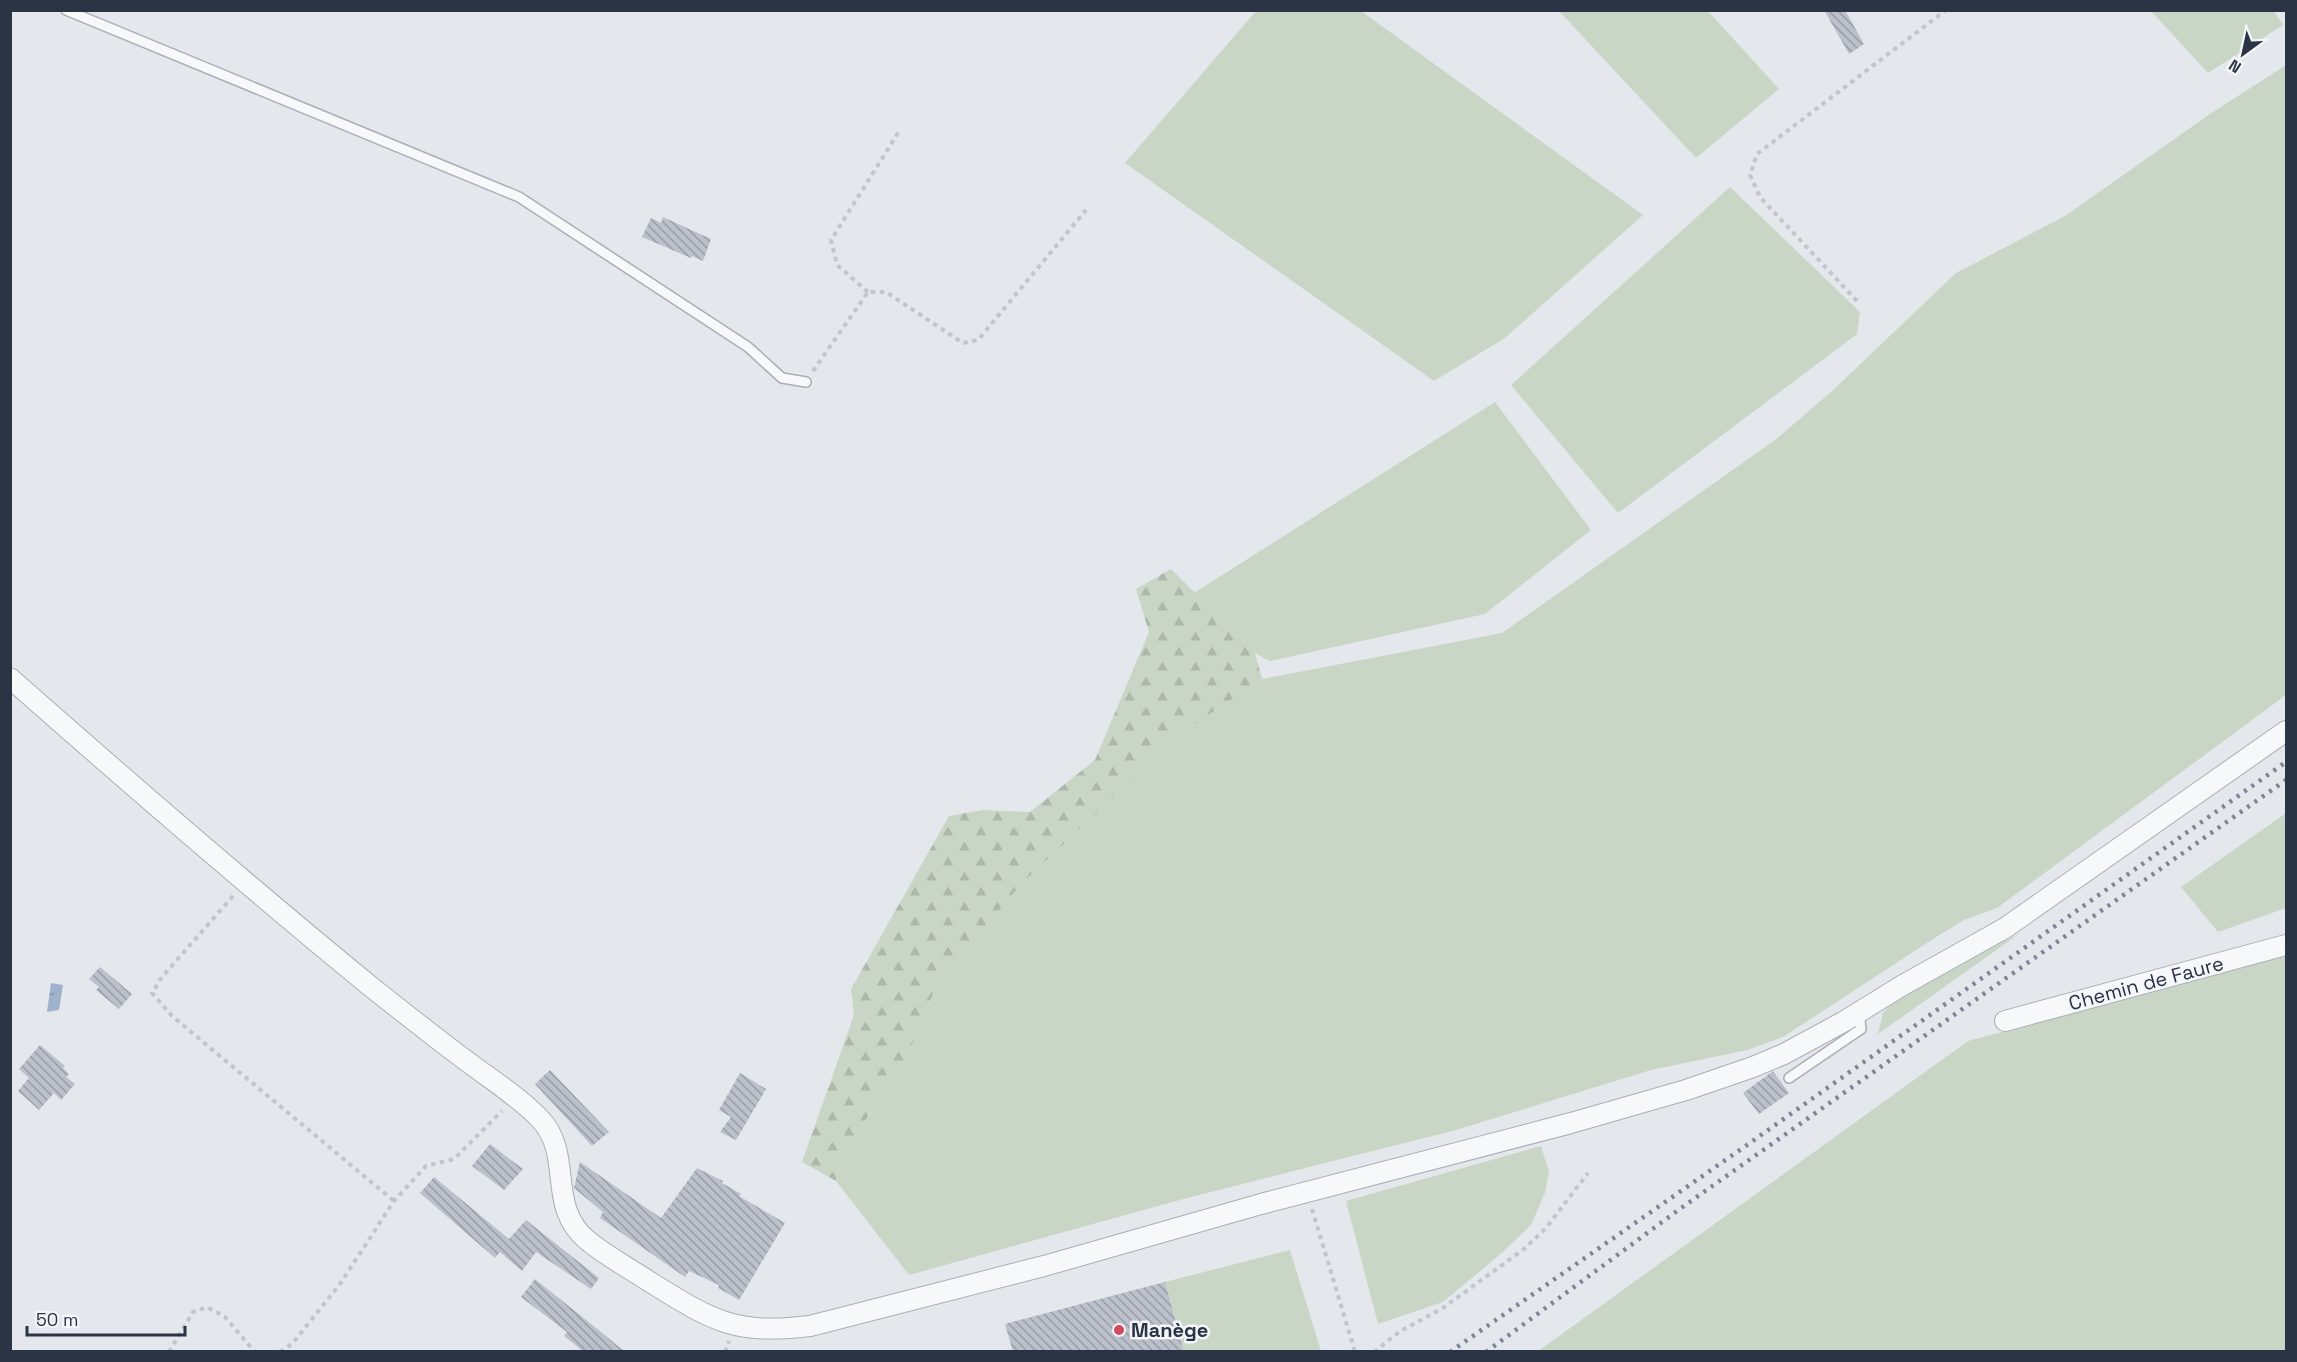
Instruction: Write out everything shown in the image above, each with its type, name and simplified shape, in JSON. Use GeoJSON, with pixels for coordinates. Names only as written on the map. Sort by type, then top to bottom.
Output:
{"type":"FeatureCollection","features":[{"type":"Feature","properties":{"kind":"street"},"geometry":{"type":"LineString","coordinates":[[10,678],[246,882],[422,1028],[542,1120],[553,1140],[559,1161],[563,1203],[570,1223],[586,1239],[697,1311],[721,1322],[747,1328],[777,1330],[810,1326],[848,1317],[1044,1266],[1306,1192],[1559,1126],[1686,1090],[1753,1067],[1784,1053],[1859,1012],[2005,928],[2286,732]]}},
{"type":"Feature","properties":{"kind":"street","name":"Chemin de Faure"},"geometry":{"type":"LineString","coordinates":[[2005,1021],[2286,945]]}},
{"type":"Feature","properties":{"kind":"lane"},"geometry":{"type":"LineString","coordinates":[[66,10],[519,197],[748,347],[782,378],[806,382]]}},
{"type":"Feature","properties":{"kind":"lane"},"geometry":{"type":"LineString","coordinates":[[1789,1078],[1861,1029],[1859,1012]]}},
{"type":"Feature","properties":{"kind":"path"},"geometry":{"type":"LineString","coordinates":[[1857,301],[1760,197],[1750,175],[1757,154],[1946,10]]}},
{"type":"Feature","properties":{"kind":"path"},"geometry":{"type":"LineString","coordinates":[[900,130],[831,240],[837,265],[868,292],[886,292],[963,344],[978,340],[1086,210]]}},
{"type":"Feature","properties":{"kind":"path"},"geometry":{"type":"LineString","coordinates":[[806,382],[868,292]]}},
{"type":"Feature","properties":{"kind":"path"},"geometry":{"type":"LineString","coordinates":[[246,882],[162,977],[152,993],[172,1016],[394,1201]]}},
{"type":"Feature","properties":{"kind":"path"},"geometry":{"type":"LineString","coordinates":[[280,1352],[292,1344],[340,1284],[394,1201],[426,1166],[454,1159],[516,1098]]}},
{"type":"Feature","properties":{"kind":"path"},"geometry":{"type":"LineString","coordinates":[[1374,1352],[1399,1332],[1443,1308],[1524,1249],[1546,1228],[1588,1173]]}},
{"type":"Feature","properties":{"kind":"path"},"geometry":{"type":"LineString","coordinates":[[1306,1192],[1355,1352]]}},
{"type":"Feature","properties":{"kind":"path"},"geometry":{"type":"LineString","coordinates":[[169,1352],[193,1312],[207,1307],[225,1317],[255,1352]]}},
{"type":"Feature","properties":{"kind":"green space"},"geometry":{"type":"Polygon","coordinates":[[[1256,11],[1361,11],[1643,215],[1505,338],[1434,381],[1125,163],[1256,11]]]}},
{"type":"Feature","properties":{"kind":"green space"},"geometry":{"type":"Polygon","coordinates":[[[1559,11],[1708,11],[1779,89],[1696,158],[1559,11]]]}},
{"type":"Feature","properties":{"kind":"green space"},"geometry":{"type":"Polygon","coordinates":[[[2151,11],[2274,11],[2283,25],[2208,73],[2151,11]]]}},
{"type":"Feature","properties":{"kind":"green space"},"geometry":{"type":"Polygon","coordinates":[[[2286,65],[2286,695],[1997,908],[1964,920],[1783,1037],[1747,1050],[1651,1070],[1456,1130],[1187,1198],[909,1275],[836,1181],[839,1161],[906,1058],[938,982],[1023,882],[1192,724],[1262,679],[1502,633],[1775,440],[1831,392],[1956,273],[2065,216],[2210,114],[2286,65]]]}},
{"type":"Feature","properties":{"kind":"green space"},"geometry":{"type":"Polygon","coordinates":[[[1730,187],[1860,312],[1857,334],[1618,513],[1511,385],[1730,187]]]}},
{"type":"Feature","properties":{"kind":"green space"},"geometry":{"type":"Polygon","coordinates":[[[1495,402],[1591,530],[1485,614],[1270,661],[1255,653],[1194,593],[1495,402]]]}},
{"type":"Feature","properties":{"kind":"green space"},"geometry":{"type":"Polygon","coordinates":[[[1171,569],[1255,653],[1262,679],[1187,729],[1023,882],[938,982],[906,1058],[839,1161],[836,1181],[802,1162],[854,1015],[851,989],[949,816],[982,810],[1030,812],[1095,760],[1149,632],[1136,589],[1171,569]]]}},
{"type":"Feature","properties":{"kind":"green space"},"geometry":{"type":"Polygon","coordinates":[[[2286,813],[2286,908],[2218,932],[2181,887],[2286,813]]]}},
{"type":"Feature","properties":{"kind":"green space"},"geometry":{"type":"Polygon","coordinates":[[[2019,934],[1878,1034],[1883,1013],[1891,1004],[1944,969],[2019,934]]]}},
{"type":"Feature","properties":{"kind":"green space"},"geometry":{"type":"Polygon","coordinates":[[[2286,956],[2286,1351],[1537,1352],[1968,1041],[2286,956]]]}},
{"type":"Feature","properties":{"kind":"green space"},"geometry":{"type":"Polygon","coordinates":[[[1541,1146],[1549,1172],[1545,1193],[1531,1225],[1443,1302],[1378,1324],[1346,1201],[1541,1146]]]}},
{"type":"Feature","properties":{"kind":"green space"},"geometry":{"type":"Polygon","coordinates":[[[1290,1250],[1321,1351],[1184,1351],[1165,1282],[1290,1250]]]}},
{"type":"Feature","properties":{"kind":"water"},"geometry":{"type":"Polygon","coordinates":[[[51,983],[63,985],[59,1010],[47,1012],[51,983]]]}},
{"type":"Feature","properties":{"kind":"building"},"geometry":{"type":"Polygon","coordinates":[[[1824,10],[1845,10],[1864,44],[1849,54],[1824,10]]]}},
{"type":"Feature","properties":{"kind":"building"},"geometry":{"type":"Polygon","coordinates":[[[663,217],[711,239],[703,261],[642,237],[651,218],[661,223],[663,217]]]}},
{"type":"Feature","properties":{"kind":"building"},"geometry":{"type":"Polygon","coordinates":[[[100,967],[132,994],[119,1009],[96,990],[99,987],[89,979],[100,967]]]}},
{"type":"Feature","properties":{"kind":"building"},"geometry":{"type":"Polygon","coordinates":[[[40,1045],[65,1066],[63,1068],[69,1074],[66,1077],[75,1084],[61,1100],[54,1093],[39,1110],[18,1091],[29,1078],[19,1069],[40,1045]]]}},
{"type":"Feature","properties":{"kind":"building"},"geometry":{"type":"Polygon","coordinates":[[[550,1070],[609,1132],[592,1146],[535,1084],[550,1070]]]}},
{"type":"Feature","properties":{"kind":"building"},"geometry":{"type":"Polygon","coordinates":[[[1773,1071],[1789,1093],[1759,1114],[1743,1093],[1773,1071]]]}},
{"type":"Feature","properties":{"kind":"building"},"geometry":{"type":"Polygon","coordinates":[[[740,1073],[766,1089],[736,1140],[720,1132],[731,1117],[719,1110],[740,1073]]]}},
{"type":"Feature","properties":{"kind":"building"},"geometry":{"type":"Polygon","coordinates":[[[490,1144],[523,1169],[504,1190],[472,1166],[490,1144]]]}},
{"type":"Feature","properties":{"kind":"building"},"geometry":{"type":"Polygon","coordinates":[[[580,1162],[661,1218],[697,1168],[723,1181],[722,1183],[741,1194],[739,1196],[785,1223],[739,1300],[718,1288],[719,1285],[689,1271],[685,1277],[600,1218],[603,1212],[574,1188],[580,1162]]]}},
{"type":"Feature","properties":{"kind":"building"},"geometry":{"type":"Polygon","coordinates":[[[434,1177],[509,1239],[526,1220],[599,1278],[591,1289],[536,1252],[522,1271],[500,1252],[495,1258],[420,1193],[434,1177]]]}},
{"type":"Feature","properties":{"kind":"building"},"geometry":{"type":"Polygon","coordinates":[[[535,1279],[625,1352],[584,1352],[564,1336],[567,1332],[521,1297],[535,1279]]]}},
{"type":"Feature","properties":{"kind":"building","name":"Manège"},"geometry":{"type":"Polygon","coordinates":[[[1165,1282],[1184,1352],[1013,1352],[1005,1324],[1165,1282]]]}},
{"type":"Feature","properties":{"kind":"railway"},"geometry":{"type":"LineString","coordinates":[[1450,1352],[1747,1145],[2286,762]]}},
{"type":"Feature","properties":{"kind":"railway"},"geometry":{"type":"LineString","coordinates":[[1486,1352],[1677,1211],[2286,780]]}},
{"type":"Feature","properties":{"kind":"place","name":"Manège"},"geometry":{"type":"Point","coordinates":[1119,1330]}}]}
